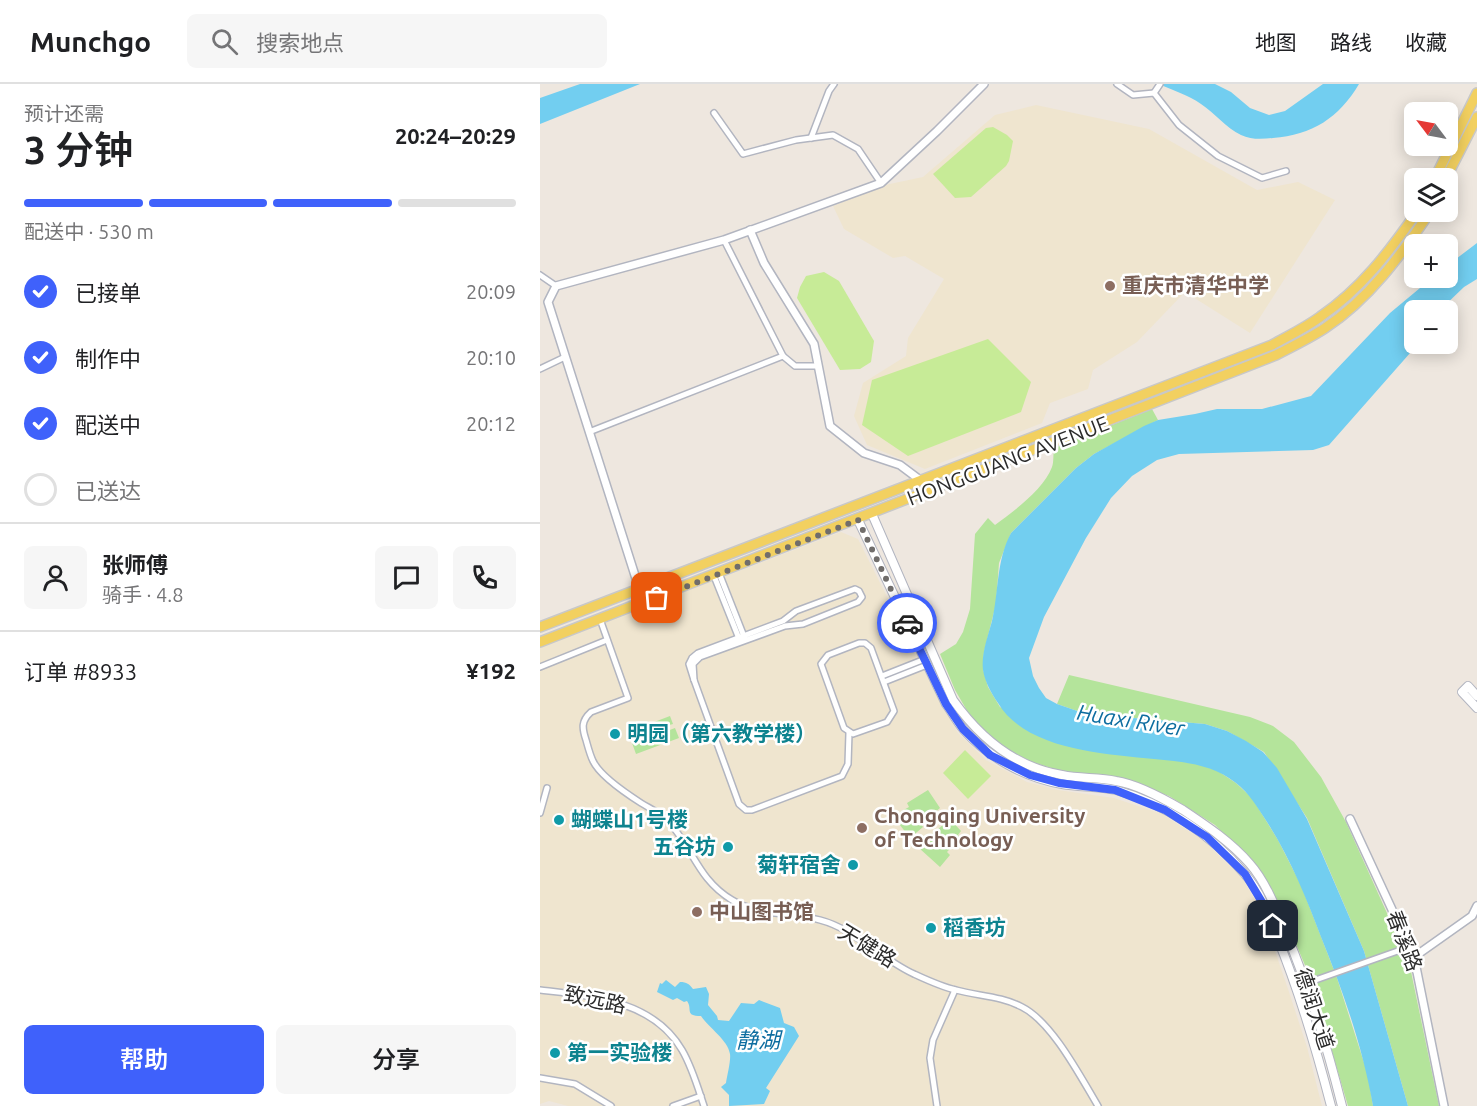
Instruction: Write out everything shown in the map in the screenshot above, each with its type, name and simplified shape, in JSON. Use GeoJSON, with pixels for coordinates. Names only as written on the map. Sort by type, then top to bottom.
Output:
{"type":"FeatureCollection","features":[{"type":"Feature","properties":{"kind":"main road"},"geometry":{"type":"LineString","coordinates":[[1440,168],[1477,93]]}},
{"type":"Feature","properties":{"kind":"main road"},"geometry":{"type":"LineString","coordinates":[[1451,168],[1477,117]]}},
{"type":"Feature","properties":{"kind":"main road","name":"HONGGUANG AVENUE"},"geometry":{"type":"LineString","coordinates":[[540,627],[1272,345],[1319,318],[1355,290],[1379,264],[1410,222]]}},
{"type":"Feature","properties":{"kind":"main road","name":"HONGGUANG AVENUE"},"geometry":{"type":"LineString","coordinates":[[540,642],[717,575],[1276,355],[1326,327],[1359,300],[1394,262],[1423,222]]}},
{"type":"Feature","properties":{"kind":"main road","name":"德润大道"},"geometry":{"type":"LineString","coordinates":[[872,514],[953,700],[969,723],[995,747],[1031,767],[1061,775],[1118,781],[1167,801],[1213,829],[1251,865],[1274,904],[1307,983],[1324,1035],[1342,1106]]}},
{"type":"Feature","properties":{"kind":"main road","name":"德润大道"},"geometry":{"type":"LineString","coordinates":[[858,520],[946,704],[963,729],[990,755],[1030,775],[1059,783],[1115,790],[1165,810],[1207,837],[1245,874],[1265,907],[1296,984],[1314,1040],[1331,1106]]}},
{"type":"Feature","properties":{"kind":"main road"},"geometry":{"type":"LineString","coordinates":[[1477,696],[1465,689],[1477,708]]}},
{"type":"Feature","properties":{"kind":"street"},"geometry":{"type":"LineString","coordinates":[[811,138],[829,91],[834,84]]}},
{"type":"Feature","properties":{"kind":"street"},"geometry":{"type":"LineString","coordinates":[[639,588],[548,302],[556,286],[724,240],[881,183],[938,132],[984,84]]}},
{"type":"Feature","properties":{"kind":"street"},"geometry":{"type":"LineString","coordinates":[[1117,84],[1133,95],[1154,93]]}},
{"type":"Feature","properties":{"kind":"street"},"geometry":{"type":"LineString","coordinates":[[1154,93],[1160,84]]}},
{"type":"Feature","properties":{"kind":"street"},"geometry":{"type":"LineString","coordinates":[[1154,93],[1179,125],[1218,156],[1262,178],[1286,171]]}},
{"type":"Feature","properties":{"kind":"street"},"geometry":{"type":"LineString","coordinates":[[714,112],[743,154],[833,135],[858,149],[881,183]]}},
{"type":"Feature","properties":{"kind":"street"},"geometry":{"type":"LineString","coordinates":[[750,230],[764,263],[814,344],[830,426],[864,453],[900,465],[920,480]]}},
{"type":"Feature","properties":{"kind":"street"},"geometry":{"type":"LineString","coordinates":[[724,240],[783,356],[795,366],[818,366]]}},
{"type":"Feature","properties":{"kind":"street"},"geometry":{"type":"LineString","coordinates":[[540,275],[556,286]]}},
{"type":"Feature","properties":{"kind":"street"},"geometry":{"type":"LineString","coordinates":[[589,432],[783,356]]}},
{"type":"Feature","properties":{"kind":"street"},"geometry":{"type":"LineString","coordinates":[[540,369],[565,357]]}},
{"type":"Feature","properties":{"kind":"street"},"geometry":{"type":"LineString","coordinates":[[717,575],[742,639]]}},
{"type":"Feature","properties":{"kind":"street"},"geometry":{"type":"LineString","coordinates":[[742,639],[783,621],[796,612],[853,590],[859,591],[862,597],[858,602],[803,624],[785,626],[742,639],[698,653],[692,658],[688,666],[739,804],[746,810],[752,810],[842,777],[848,764],[849,733]]}},
{"type":"Feature","properties":{"kind":"street"},"geometry":{"type":"LineString","coordinates":[[540,668],[607,640],[600,620]]}},
{"type":"Feature","properties":{"kind":"street","name":"天健路"},"geometry":{"type":"LineString","coordinates":[[607,640],[628,698],[586,716],[582,729],[593,761],[604,774],[633,798],[666,819],[681,838],[697,867],[711,884],[732,901],[755,910],[820,920],[846,932],[912,974],[955,990],[1000,998],[1022,1007],[1041,1020],[1077,1070],[1098,1106]]}},
{"type":"Feature","properties":{"kind":"street"},"geometry":{"type":"LineString","coordinates":[[863,643],[871,648],[883,679],[894,707],[893,715],[887,722],[857,734],[849,733],[844,728],[821,669],[822,660],[828,655],[863,643]]}},
{"type":"Feature","properties":{"kind":"street"},"geometry":{"type":"LineString","coordinates":[[883,679],[926,662]]}},
{"type":"Feature","properties":{"kind":"street"},"geometry":{"type":"LineString","coordinates":[[540,813],[548,788]]}},
{"type":"Feature","properties":{"kind":"street","name":"春溪路"},"geometry":{"type":"LineString","coordinates":[[1350,819],[1414,957],[1444,1106]]}},
{"type":"Feature","properties":{"kind":"street"},"geometry":{"type":"LineString","coordinates":[[1414,957],[1474,919],[1477,906]]}},
{"type":"Feature","properties":{"kind":"street"},"geometry":{"type":"LineString","coordinates":[[1307,983],[1409,947]]}},
{"type":"Feature","properties":{"kind":"street","name":"致远路"},"geometry":{"type":"LineString","coordinates":[[540,990],[592,997],[632,1007],[654,1019],[671,1035],[682,1051],[704,1106]]}},
{"type":"Feature","properties":{"kind":"street"},"geometry":{"type":"LineString","coordinates":[[937,1106],[930,1058],[933,1040],[955,990]]}},
{"type":"Feature","properties":{"kind":"street"},"geometry":{"type":"LineString","coordinates":[[540,1078],[575,1084],[611,1106]]}},
{"type":"Feature","properties":{"kind":"street"},"geometry":{"type":"LineString","coordinates":[[673,1106],[701,1096]]}},
{"type":"Feature","properties":{"kind":"shaded area","name":"重庆市清华中学"},"geometry":{"type":"Polygon","coordinates":[[[1036,105],[1149,129],[1257,190],[1298,182],[1335,200],[1250,333],[1185,292],[1137,342],[1093,370],[1088,389],[1050,403],[1042,423],[925,469],[867,445],[854,416],[863,383],[906,356],[908,338],[944,279],[905,256],[893,258],[844,229],[833,206],[885,185],[923,177],[995,115],[1036,105]]]}},
{"type":"Feature","properties":{"kind":"shaded area","name":"Chongqing University of Technology"},"geometry":{"type":"Polygon","coordinates":[[[841,532],[858,539],[958,733],[986,760],[1027,782],[1058,790],[1114,798],[1162,814],[1204,841],[1241,876],[1261,910],[1307,1047],[1322,1106],[568,1106],[549,1101],[540,1104],[540,647],[841,532]]]}},
{"type":"Feature","properties":{"kind":"green space"},"geometry":{"type":"Polygon","coordinates":[[[993,127],[1013,141],[1009,161],[971,197],[955,198],[933,174],[986,128],[993,127]]]}},
{"type":"Feature","properties":{"kind":"green space"},"geometry":{"type":"Polygon","coordinates":[[[824,272],[839,281],[874,341],[871,362],[860,369],[840,370],[797,298],[806,276],[824,272]]]}},
{"type":"Feature","properties":{"kind":"green space"},"geometry":{"type":"Polygon","coordinates":[[[988,339],[1031,382],[1021,412],[908,456],[862,425],[872,380],[988,339]]]}},
{"type":"Feature","properties":{"kind":"green space"},"geometry":{"type":"Polygon","coordinates":[[[1152,409],[1158,420],[1094,454],[1076,468],[1011,533],[999,563],[996,604],[984,652],[983,669],[988,687],[1000,707],[1084,749],[1196,763],[1218,771],[1252,798],[1278,840],[1301,885],[1337,978],[1368,1075],[1373,1106],[1348,1106],[1310,977],[1278,902],[1253,863],[1215,825],[1169,796],[1118,778],[1061,771],[1032,762],[997,744],[973,721],[955,690],[940,654],[956,644],[963,632],[970,609],[975,534],[988,518],[995,525],[1035,492],[1052,467],[1054,448],[1152,409]]]}},
{"type":"Feature","properties":{"kind":"green space"},"geometry":{"type":"Polygon","coordinates":[[[1069,675],[1250,717],[1273,726],[1294,742],[1321,777],[1346,822],[1409,962],[1439,1106],[1408,1106],[1364,951],[1307,818],[1264,752],[1227,731],[1205,724],[1086,714],[1057,704],[1069,675]]]}},
{"type":"Feature","properties":{"kind":"green space"},"geometry":{"type":"Polygon","coordinates":[[[670,716],[673,724],[666,726],[667,731],[675,728],[679,738],[636,754],[628,732],[670,716]]]}},
{"type":"Feature","properties":{"kind":"green space"},"geometry":{"type":"Polygon","coordinates":[[[965,750],[991,776],[968,799],[943,773],[965,750]]]}},
{"type":"Feature","properties":{"kind":"green space"},"geometry":{"type":"Polygon","coordinates":[[[928,790],[940,808],[921,824],[923,827],[910,838],[893,816],[909,807],[907,803],[928,790]]]}},
{"type":"Feature","properties":{"kind":"green space"},"geometry":{"type":"Polygon","coordinates":[[[950,819],[961,831],[958,835],[960,838],[947,852],[950,855],[940,867],[919,848],[923,848],[933,839],[931,835],[950,819]]]}},
{"type":"Feature","properties":{"kind":"water"},"geometry":{"type":"Polygon","coordinates":[[[580,84],[640,84],[540,124],[540,98],[580,84]]]}},
{"type":"Feature","properties":{"kind":"water"},"geometry":{"type":"Polygon","coordinates":[[[1159,84],[1215,84],[1231,92],[1250,108],[1269,115],[1285,111],[1323,84],[1359,84],[1343,106],[1323,123],[1300,133],[1261,139],[1241,135],[1196,101],[1159,84]]]}},
{"type":"Feature","properties":{"kind":"water"},"geometry":{"type":"Polygon","coordinates":[[[1477,243],[1477,279],[1450,300],[1406,300],[1420,288],[1458,288],[1458,257],[1477,243]]]}},
{"type":"Feature","properties":{"kind":"water","name":"Huaxi River"},"geometry":{"type":"Polygon","coordinates":[[[1404,301],[1404,354],[1409,354],[1329,445],[1313,450],[1179,454],[1157,460],[1132,476],[1111,498],[1086,538],[1044,617],[1029,658],[1033,676],[1039,688],[1046,698],[1057,704],[1086,714],[1205,724],[1227,731],[1246,741],[1263,752],[1277,768],[1307,819],[1364,951],[1408,1106],[1373,1106],[1352,1020],[1309,907],[1275,836],[1245,791],[1227,777],[1197,765],[1112,755],[1068,747],[1027,731],[1011,719],[998,703],[987,683],[983,664],[998,576],[1011,533],[1076,468],[1094,454],[1158,420],[1217,409],[1262,409],[1311,396],[1390,313],[1404,301]]]}},
{"type":"Feature","properties":{"kind":"water","name":"静湖"},"geometry":{"type":"Polygon","coordinates":[[[666,980],[675,987],[680,982],[684,982],[693,989],[706,987],[709,994],[708,1005],[718,1020],[729,1021],[741,1003],[754,1004],[759,1000],[780,1008],[784,1023],[794,1027],[799,1036],[766,1088],[770,1091],[764,1104],[729,1106],[729,1095],[721,1087],[726,1083],[730,1060],[729,1049],[701,1016],[692,1015],[687,1001],[684,1002],[677,998],[673,1000],[657,992],[660,983],[666,980]]]}},
{"type":"Feature","properties":{"kind":"way so far"},"geometry":{"type":"LineString","coordinates":[[657,598],[858,520],[907,623]]}},
{"type":"Feature","properties":{"kind":"place","name":"重庆市清华中学"},"geometry":{"type":"Point","coordinates":[1110,286]}},
{"type":"Feature","properties":{"kind":"place","name":"明园（第六教学楼）"},"geometry":{"type":"Point","coordinates":[615,734]}},
{"type":"Feature","properties":{"kind":"place","name":"蝴蝶山1号楼"},"geometry":{"type":"Point","coordinates":[559,820]}},
{"type":"Feature","properties":{"kind":"place","name":"Chongqing University of Technology"},"geometry":{"type":"Point","coordinates":[862,828]}},
{"type":"Feature","properties":{"kind":"place","name":"五谷坊"},"geometry":{"type":"Point","coordinates":[728,847]}},
{"type":"Feature","properties":{"kind":"place","name":"菊轩宿舍"},"geometry":{"type":"Point","coordinates":[853,865]}},
{"type":"Feature","properties":{"kind":"place","name":"中山图书馆"},"geometry":{"type":"Point","coordinates":[697,912]}},
{"type":"Feature","properties":{"kind":"place","name":"稻香坊"},"geometry":{"type":"Point","coordinates":[931,928]}},
{"type":"Feature","properties":{"kind":"place","name":"第一实验楼"},"geometry":{"type":"Point","coordinates":[555,1053]}},
{"type":"Feature","properties":{"kind":"route"},"geometry":{"type":"LineString","coordinates":[[907,623],[946,704],[963,729],[990,755],[1030,775],[1059,783],[1115,790],[1165,810],[1207,837],[1245,874],[1265,907],[1273,926]]}}]}
